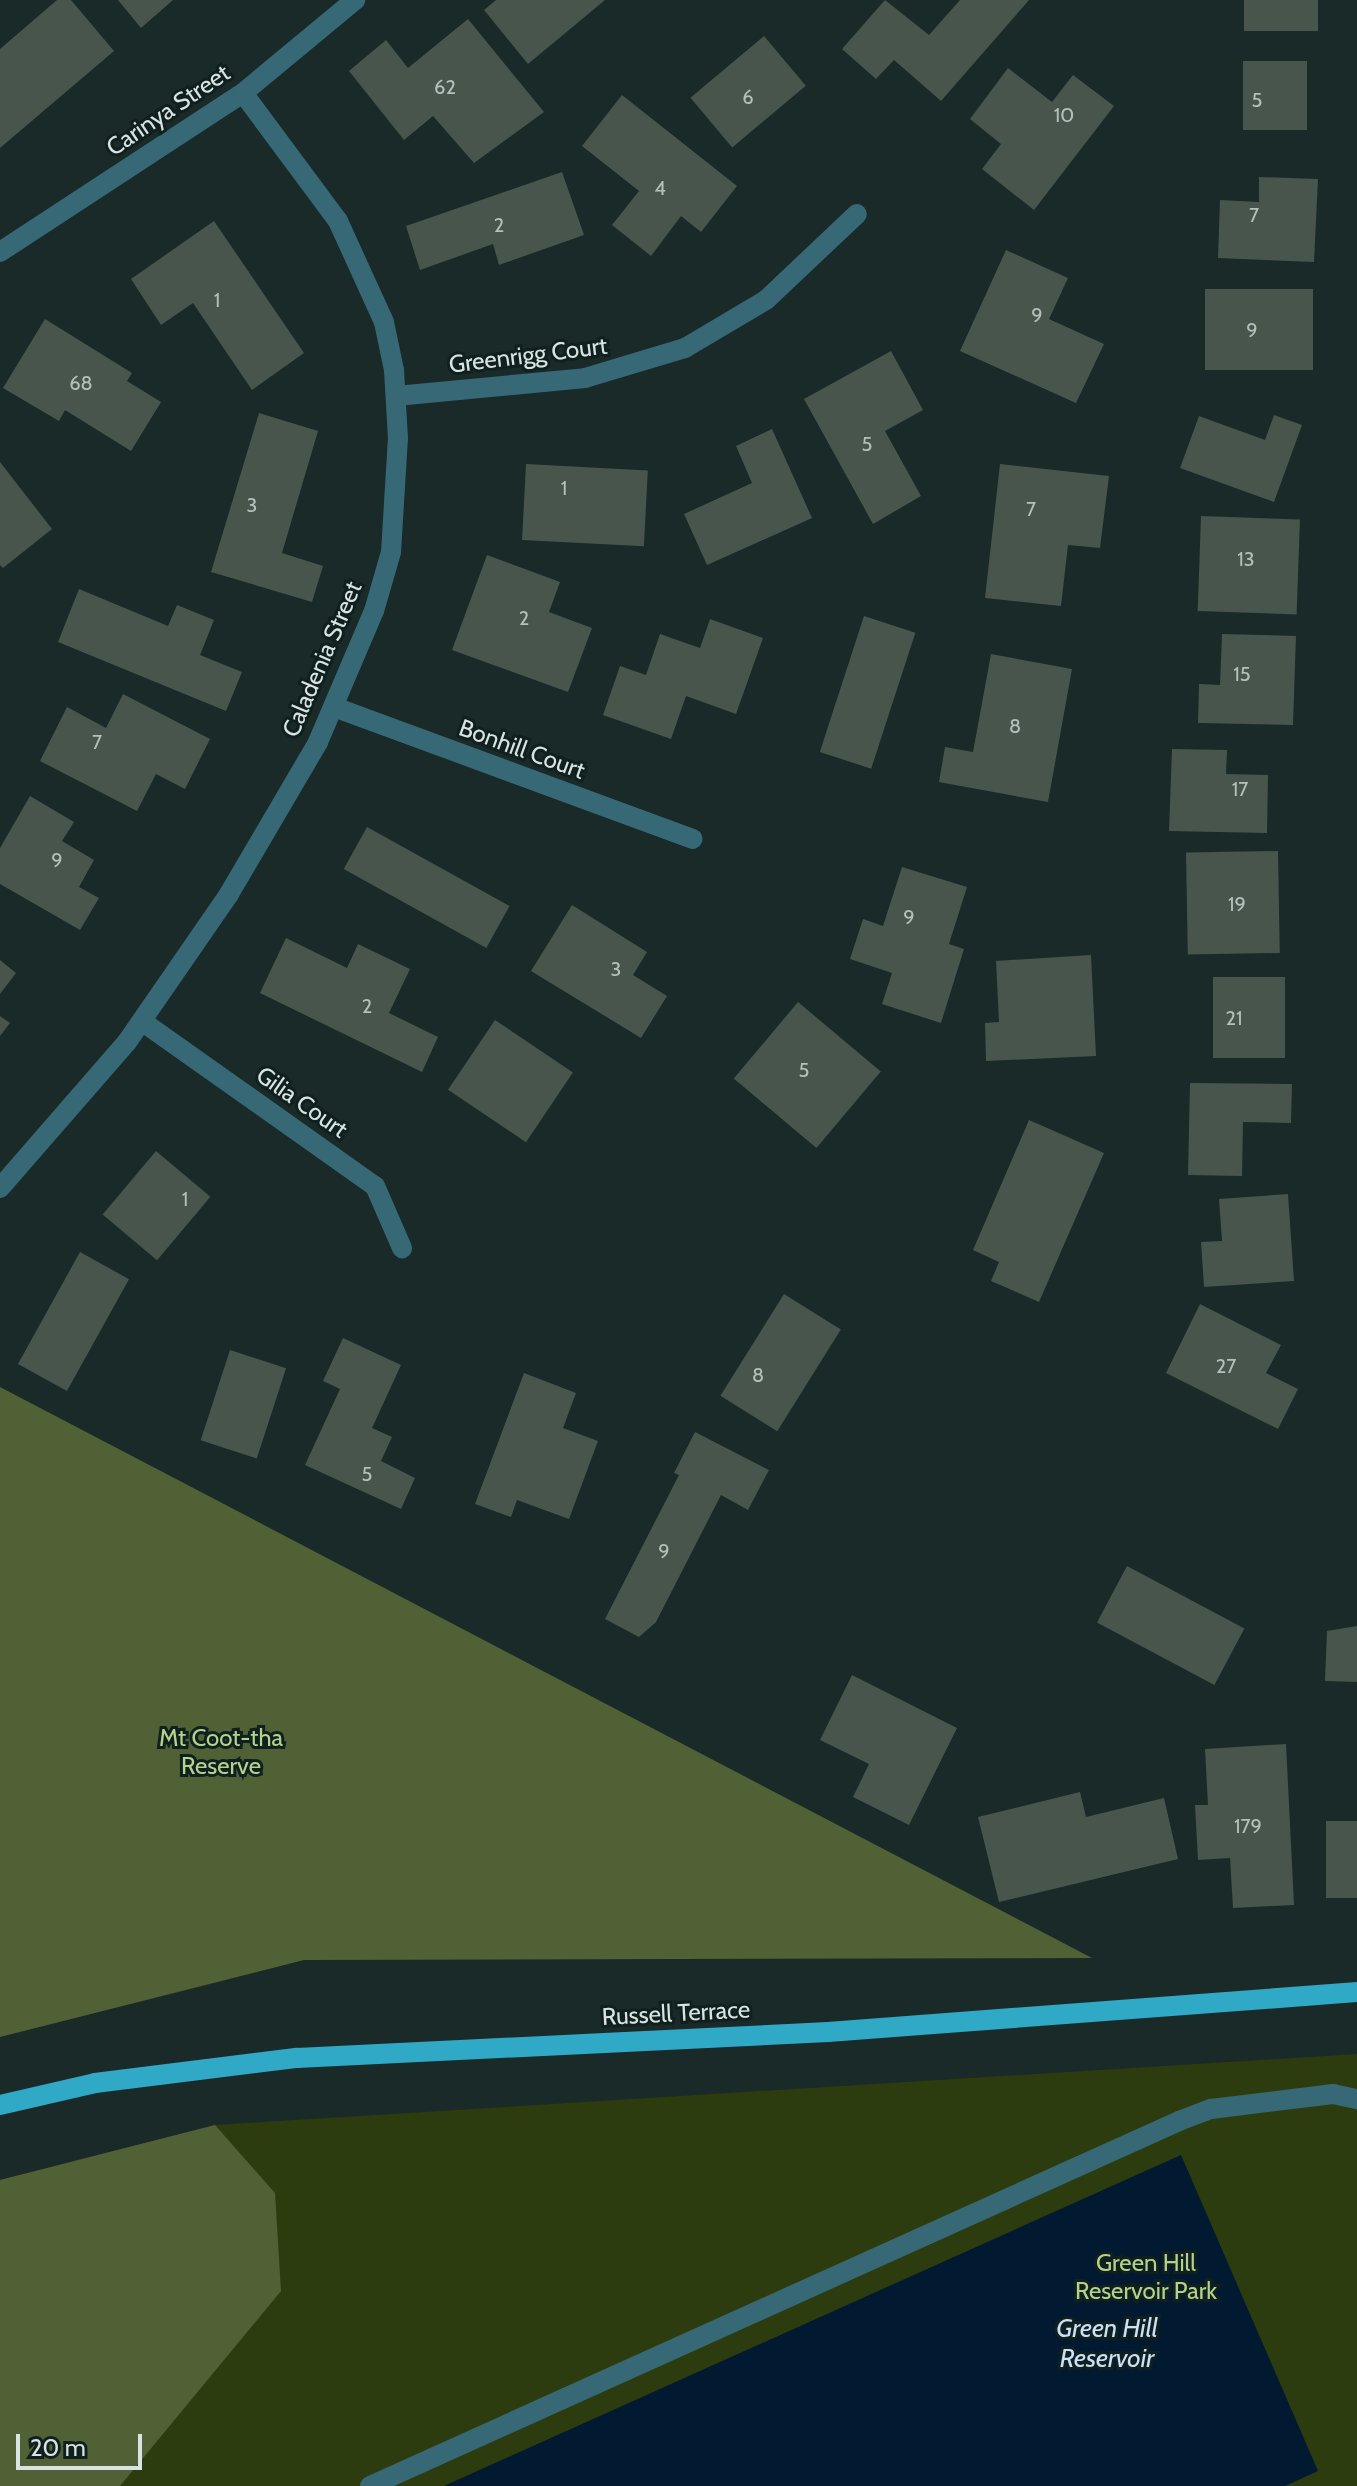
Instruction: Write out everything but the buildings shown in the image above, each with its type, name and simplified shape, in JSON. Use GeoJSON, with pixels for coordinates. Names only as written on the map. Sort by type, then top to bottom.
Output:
{"type":"FeatureCollection","features":[{"type":"Feature","properties":{"kind":"main road","name":"Russell Terrace"},"geometry":{"type":"LineString","coordinates":[[0,2105],[95,2083],[297,2058],[828,2032],[1357,1992]]}},
{"type":"Feature","properties":{"kind":"street","name":"Carinya Street"},"geometry":{"type":"LineString","coordinates":[[0,252],[243,93],[355,0]]}},
{"type":"Feature","properties":{"kind":"street","name":"Caladenia Street"},"geometry":{"type":"LineString","coordinates":[[0,1188],[58,1127],[143,1022],[229,894],[334,707],[374,611],[391,552],[398,500],[396,396],[384,322],[366,274],[338,221],[243,93]]}},
{"type":"Feature","properties":{"kind":"street","name":"Greenrigg Court"},"geometry":{"type":"LineString","coordinates":[[396,396],[585,378],[685,348],[766,300],[857,214]]}},
{"type":"Feature","properties":{"kind":"street","name":"Bonhill Court"},"geometry":{"type":"LineString","coordinates":[[334,707],[692,839]]}},
{"type":"Feature","properties":{"kind":"street","name":"Gilia Court"},"geometry":{"type":"LineString","coordinates":[[143,1022],[375,1186],[402,1248]]}},
{"type":"Feature","properties":{"kind":"street"},"geometry":{"type":"LineString","coordinates":[[370,2486],[1211,2109],[1333,2094],[1357,2099]]}},
{"type":"Feature","properties":{"kind":"green space","name":"Mt Coot-tha Reserve"},"geometry":{"type":"Polygon","coordinates":[[[0,1387],[1092,1958],[304,1960],[0,2037],[0,1387]]]}},
{"type":"Feature","properties":{"kind":"green space","name":"Green Hill Reservoir Park"},"geometry":{"type":"Polygon","coordinates":[[[1357,2054],[1357,2486],[0,2486],[0,2180],[215,2125],[1357,2054]]]}},
{"type":"Feature","properties":{"kind":"green space"},"geometry":{"type":"Polygon","coordinates":[[[215,2125],[275,2193],[281,2291],[120,2486],[0,2486],[0,2180],[215,2125]]]}},
{"type":"Feature","properties":{"kind":"water","name":"Green Hill Reservoir"},"geometry":{"type":"Polygon","coordinates":[[[1181,2155],[1318,2471],[1285,2486],[444,2486],[1181,2155]]]}}]}
